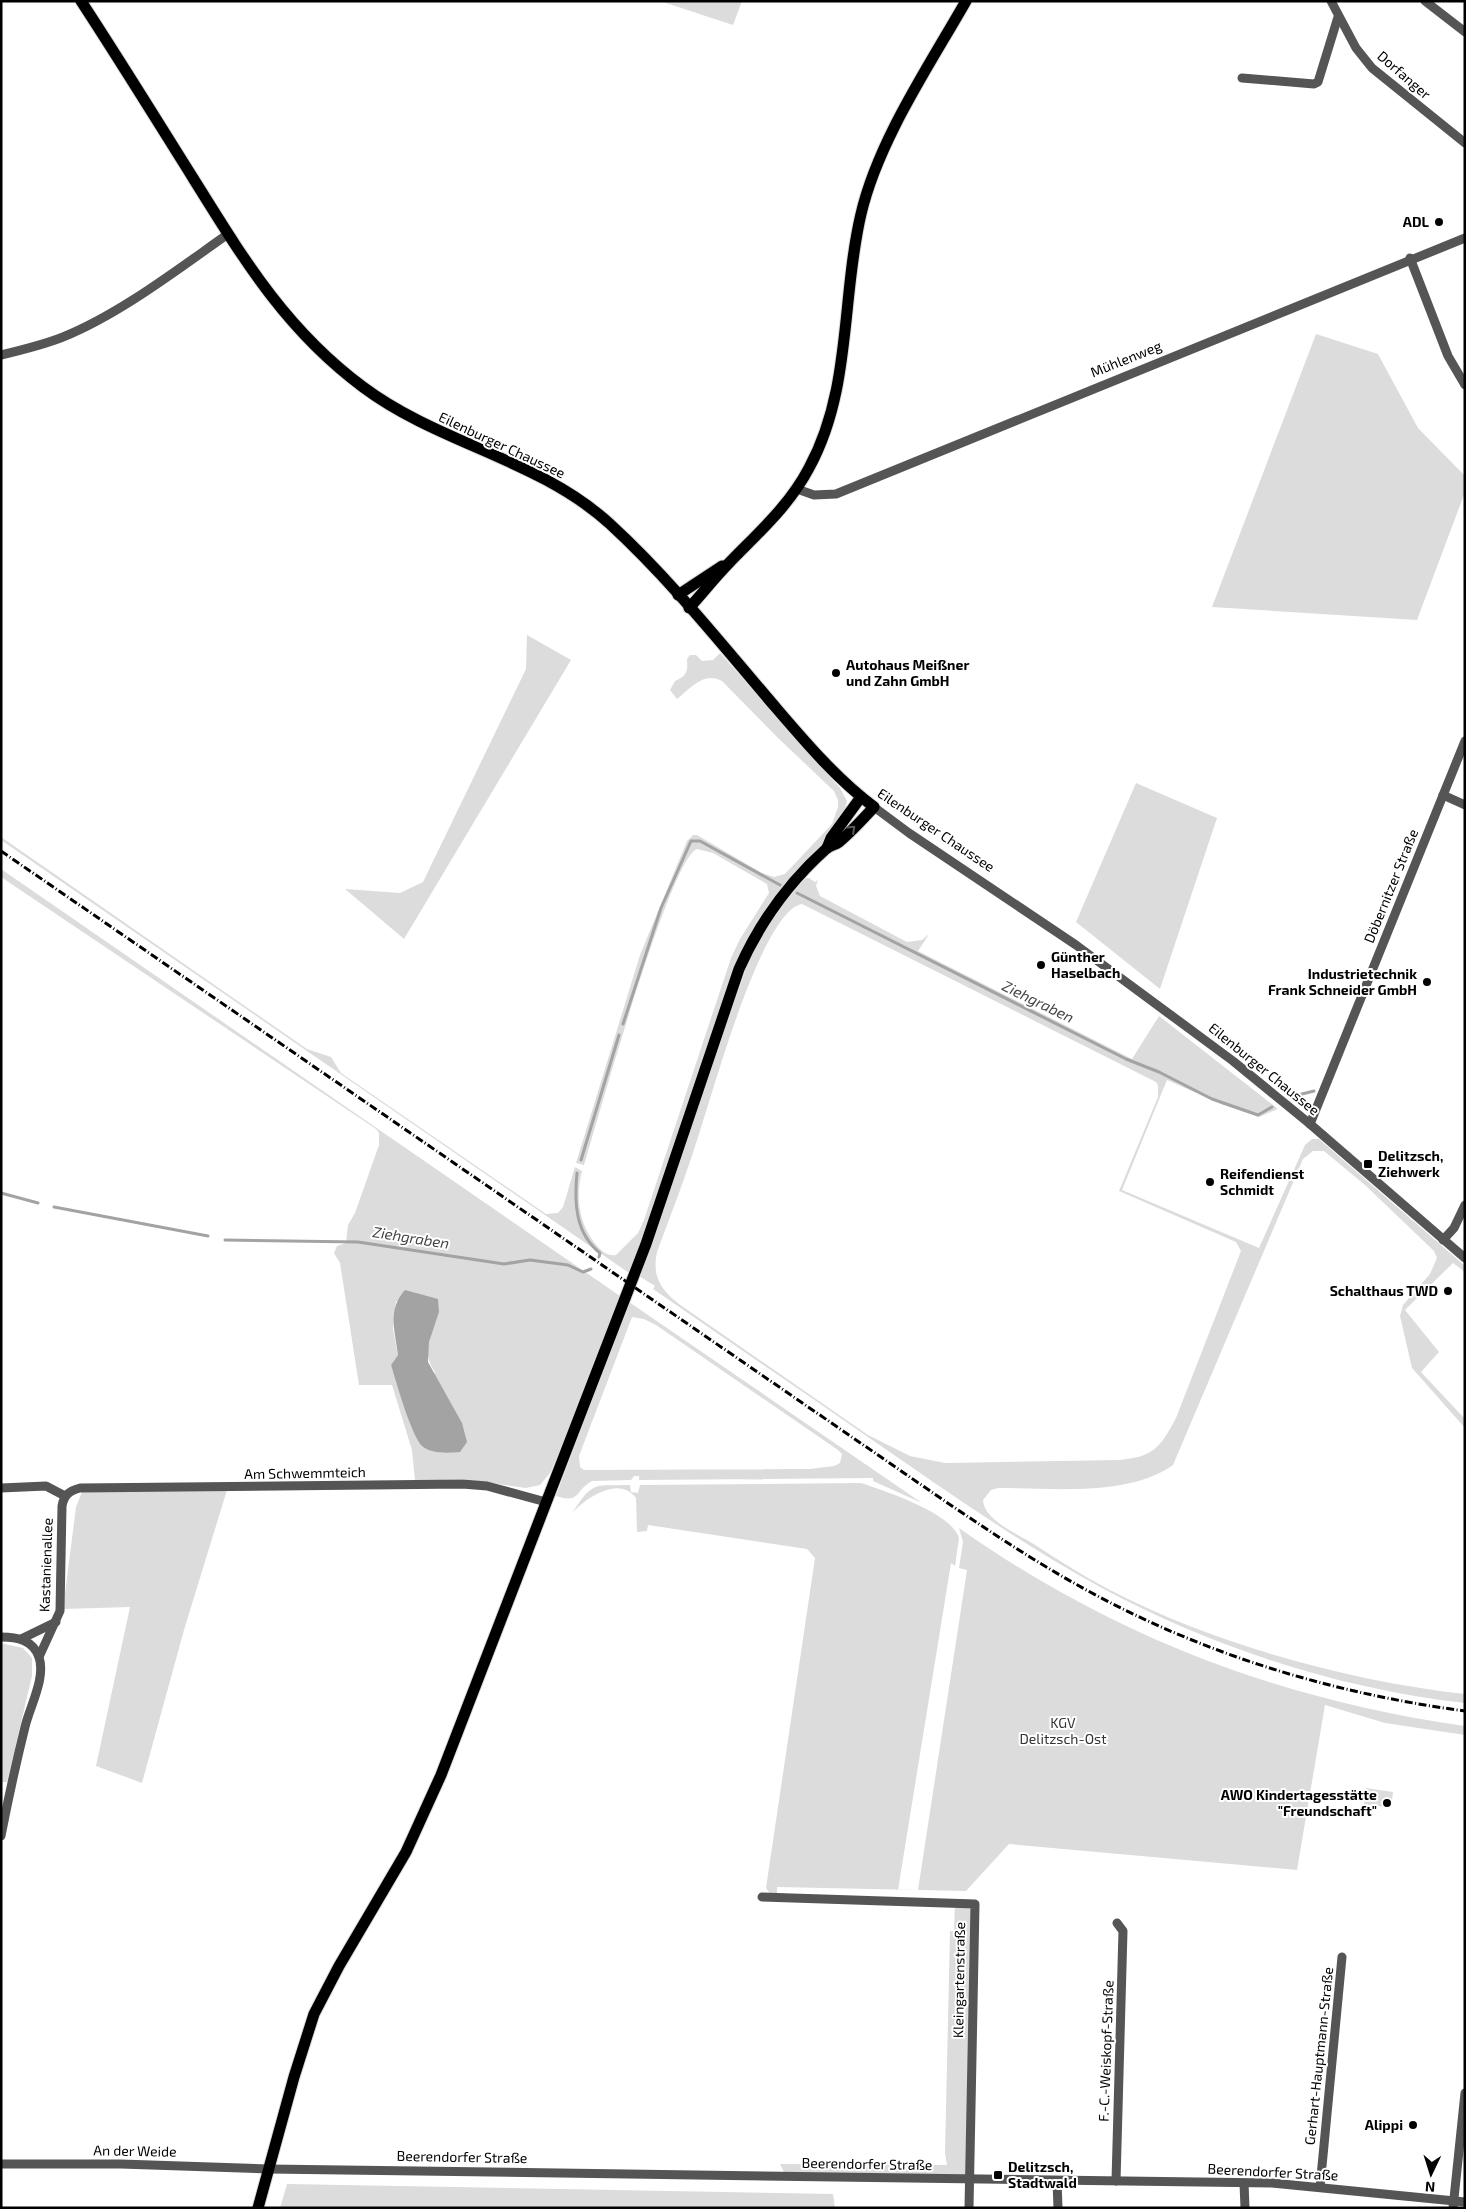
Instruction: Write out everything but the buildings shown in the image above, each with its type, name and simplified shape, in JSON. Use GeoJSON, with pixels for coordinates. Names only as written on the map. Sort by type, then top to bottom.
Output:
{"type":"FeatureCollection","features":[{"type":"Feature","properties":{"kind":"main road","name":"Eilenburger Chaussee"},"geometry":{"type":"LineString","coordinates":[[81,1],[228,234],[278,307],[305,338],[336,366],[381,401],[403,414],[540,477],[588,506],[625,538],[690,608],[820,758],[874,807]]}},
{"type":"Feature","properties":{"kind":"main road"},"geometry":{"type":"LineString","coordinates":[[690,608],[728,563],[765,528],[797,489],[821,444],[838,387],[854,245],[871,180],[913,95],[966,1]]}},
{"type":"Feature","properties":{"kind":"main road"},"geometry":{"type":"LineString","coordinates":[[678,595],[728,563]]}},
{"type":"Feature","properties":{"kind":"main road"},"geometry":{"type":"LineString","coordinates":[[827,848],[831,838],[861,797]]}},
{"type":"Feature","properties":{"kind":"main road"},"geometry":{"type":"LineString","coordinates":[[258,2208],[304,2041],[314,2014],[339,1966],[406,1852],[423,1817],[646,1244],[739,969],[758,930],[778,901],[827,848],[837,843],[874,807]]}},
{"type":"Feature","properties":{"kind":"street","name":"Dorfanger"},"geometry":{"type":"LineString","coordinates":[[1331,1],[1356,48],[1372,68],[1465,143]]}},
{"type":"Feature","properties":{"kind":"street"},"geometry":{"type":"LineString","coordinates":[[1425,1],[1465,32]]}},
{"type":"Feature","properties":{"kind":"street"},"geometry":{"type":"LineString","coordinates":[[1242,78],[1314,84],[1318,82],[1338,17]]}},
{"type":"Feature","properties":{"kind":"street"},"geometry":{"type":"LineString","coordinates":[[1,354],[33,347],[64,336],[103,316],[228,234]]}},
{"type":"Feature","properties":{"kind":"street","name":"Mühlenweg"},"geometry":{"type":"LineString","coordinates":[[797,489],[814,495],[836,494],[1410,258],[1465,238]]}},
{"type":"Feature","properties":{"kind":"street"},"geometry":{"type":"LineString","coordinates":[[1410,258],[1448,356],[1465,385]]}},
{"type":"Feature","properties":{"kind":"street","name":"Döbernitzer Straße"},"geometry":{"type":"LineString","coordinates":[[1310,1124],[1465,741]]}},
{"type":"Feature","properties":{"kind":"street"},"geometry":{"type":"LineString","coordinates":[[1443,796],[1465,805]]}},
{"type":"Feature","properties":{"kind":"street","name":"Eilenburger Chaussee"},"geometry":{"type":"LineString","coordinates":[[874,807],[1076,944],[1233,1061],[1310,1124],[1465,1258]]}},
{"type":"Feature","properties":{"kind":"street"},"geometry":{"type":"LineString","coordinates":[[1443,1240],[1454,1228],[1465,1205]]}},
{"type":"Feature","properties":{"kind":"street","name":"Am Schwemmteich"},"geometry":{"type":"LineString","coordinates":[[65,1496],[72,1490],[80,1488],[463,1484],[487,1486],[546,1502]]}},
{"type":"Feature","properties":{"kind":"street"},"geometry":{"type":"LineString","coordinates":[[1,1488],[46,1486],[65,1496]]}},
{"type":"Feature","properties":{"kind":"street","name":"Kastanienallee"},"geometry":{"type":"LineString","coordinates":[[1,1836],[25,1724],[37,1686],[41,1666],[39,1657],[60,1611],[62,1506],[65,1496]]}},
{"type":"Feature","properties":{"kind":"street"},"geometry":{"type":"LineString","coordinates":[[21,1639],[56,1622]]}},
{"type":"Feature","properties":{"kind":"street"},"geometry":{"type":"LineString","coordinates":[[1,1637],[21,1639],[30,1644],[39,1657]]}},
{"type":"Feature","properties":{"kind":"street","name":"Kleingartenstraße"},"geometry":{"type":"LineString","coordinates":[[762,1897],[974,1904],[970,2180]]}},
{"type":"Feature","properties":{"kind":"street","name":"F.-C.-Weiskopf-Straße"},"geometry":{"type":"LineString","coordinates":[[1116,1924],[1123,1931],[1116,2181]]}},
{"type":"Feature","properties":{"kind":"street","name":"Gerhart-Hauptmann-Straße"},"geometry":{"type":"LineString","coordinates":[[1320,2187],[1342,1957]]}},
{"type":"Feature","properties":{"kind":"street"},"geometry":{"type":"LineString","coordinates":[[1453,2204],[1465,2093]]}},
{"type":"Feature","properties":{"kind":"street","name":"An der Weide"},"geometry":{"type":"LineString","coordinates":[[1,2164],[121,2164],[269,2168]]}},
{"type":"Feature","properties":{"kind":"street","name":"Beerendorfer Straße"},"geometry":{"type":"LineString","coordinates":[[269,2168],[1244,2183],[1320,2187],[1453,2204],[1465,2202]]}},
{"type":"Feature","properties":{"kind":"street"},"geometry":{"type":"LineString","coordinates":[[969,2208],[970,2180]]}},
{"type":"Feature","properties":{"kind":"street"},"geometry":{"type":"LineString","coordinates":[[1057,2181],[1058,2208]]}},
{"type":"Feature","properties":{"kind":"street"},"geometry":{"type":"LineString","coordinates":[[1244,2183],[1245,2208]]}},
{"type":"Feature","properties":{"kind":"green space"},"geometry":{"type":"Polygon","coordinates":[[[660,1],[742,1],[733,25],[660,1]]]}},
{"type":"Feature","properties":{"kind":"green space"},"geometry":{"type":"Polygon","coordinates":[[[1316,334],[1378,354],[1418,428],[1465,476],[1465,492],[1417,620],[1212,607],[1316,334]]]}},
{"type":"Feature","properties":{"kind":"green space"},"geometry":{"type":"Polygon","coordinates":[[[527,635],[571,660],[404,939],[345,889],[400,893],[423,882],[526,669],[527,635]]]}},
{"type":"Feature","properties":{"kind":"green space"},"geometry":{"type":"Polygon","coordinates":[[[720,653],[840,788],[847,801],[844,813],[828,837],[767,907],[741,953],[643,1238],[629,1273],[1,840],[1,837],[307,1049],[331,1057],[341,1073],[546,1214],[558,1213],[563,1207],[575,1167],[582,1171],[579,1202],[580,1212],[587,1231],[599,1248],[607,1254],[616,1255],[638,1233],[644,1220],[731,958],[740,939],[769,893],[767,884],[713,853],[697,849],[685,863],[670,896],[635,995],[584,1165],[576,1163],[640,955],[687,841],[693,835],[697,835],[762,873],[774,877],[785,874],[832,824],[838,807],[838,800],[834,791],[722,681],[715,678],[704,679],[677,699],[670,690],[675,681],[686,673],[687,659],[690,655],[696,655],[702,661],[713,660],[720,653]]]}},
{"type":"Feature","properties":{"kind":"green space"},"geometry":{"type":"Polygon","coordinates":[[[1136,783],[1217,818],[1160,989],[1076,922],[1136,783]]]}},
{"type":"Feature","properties":{"kind":"green space"},"geometry":{"type":"Polygon","coordinates":[[[1,869],[620,1296],[568,1432],[550,1473],[540,1485],[526,1488],[463,1479],[415,1481],[412,1450],[392,1385],[359,1385],[340,1263],[334,1253],[337,1246],[346,1243],[348,1225],[355,1213],[379,1145],[379,1133],[376,1129],[1,877],[1,869]],[[396,1301],[393,1329],[398,1355],[391,1365],[414,1432],[435,1372],[428,1358],[428,1343],[439,1312],[396,1301]]]}},
{"type":"Feature","properties":{"kind":"green space"},"geometry":{"type":"Polygon","coordinates":[[[805,878],[815,882],[818,880],[816,886],[820,896],[907,942],[922,940],[929,934],[918,951],[1132,1059],[1159,1016],[1278,1109],[1259,1117],[1221,1104],[1167,1080],[1122,1190],[1259,1248],[1305,1145],[1312,1139],[1319,1139],[1465,1266],[1465,1272],[1453,1263],[1405,1310],[1439,1352],[1421,1372],[1465,1419],[1465,1428],[1412,1368],[1400,1316],[1403,1305],[1430,1274],[1437,1258],[1434,1251],[1365,1185],[1324,1151],[1313,1151],[1303,1159],[1173,1465],[1155,1475],[1134,1482],[1089,1488],[998,1488],[991,1490],[983,1500],[989,1514],[1002,1525],[1090,1579],[1150,1609],[1237,1643],[1329,1670],[1375,1680],[1465,1694],[1465,1703],[1370,1687],[1323,1676],[1231,1646],[1142,1609],[1071,1571],[960,1500],[653,1289],[655,1286],[639,1276],[747,966],[765,927],[805,878]],[[802,904],[786,914],[770,938],[740,1008],[688,1166],[657,1252],[656,1268],[659,1281],[667,1293],[679,1304],[868,1435],[910,1456],[945,1463],[1119,1460],[1131,1459],[1148,1453],[1160,1444],[1176,1418],[1241,1251],[1236,1242],[1119,1191],[1158,1097],[1156,1082],[802,904]]]}},
{"type":"Feature","properties":{"kind":"green space"},"geometry":{"type":"Polygon","coordinates":[[[629,1302],[922,1503],[873,1481],[873,1478],[639,1480],[639,1476],[634,1476],[631,1480],[592,1481],[574,1497],[564,1498],[556,1496],[629,1302]],[[632,1317],[579,1456],[580,1467],[584,1470],[810,1469],[834,1466],[840,1463],[842,1454],[838,1450],[656,1325],[644,1319],[632,1317]]]}},
{"type":"Feature","properties":{"kind":"green space"},"geometry":{"type":"Polygon","coordinates":[[[861,1483],[901,1497],[931,1512],[954,1529],[959,1538],[955,1566],[951,1563],[898,1890],[777,1887],[777,1895],[771,1895],[766,1888],[815,1558],[807,1549],[648,1525],[647,1531],[637,1532],[636,1498],[629,1491],[621,1489],[603,1491],[586,1501],[572,1513],[590,1490],[601,1486],[630,1485],[631,1492],[638,1493],[640,1485],[861,1483]]]}},
{"type":"Feature","properties":{"kind":"green space"},"geometry":{"type":"Polygon","coordinates":[[[227,1490],[184,1630],[142,1783],[96,1766],[130,1607],[63,1609],[76,1507],[82,1492],[227,1490]]]}},
{"type":"Feature","properties":{"kind":"green space","name":"KGV Delitzsch-Ost"},"geometry":{"type":"Polygon","coordinates":[[[959,1528],[1017,1566],[1077,1601],[1138,1631],[1200,1658],[1264,1680],[1329,1699],[1396,1714],[1465,1726],[1465,1735],[1385,1723],[1325,1705],[1297,1870],[1009,1844],[966,1891],[918,1890],[967,1570],[959,1568],[963,1542],[959,1528]]]}},
{"type":"Feature","properties":{"kind":"green space"},"geometry":{"type":"Polygon","coordinates":[[[1,1643],[23,1648],[32,1658],[32,1676],[7,1782],[1,1782],[1,1643]]]}},
{"type":"Feature","properties":{"kind":"green space"},"geometry":{"type":"Polygon","coordinates":[[[1366,1788],[1393,1792],[1391,1808],[1364,1804],[1366,1788]]]}},
{"type":"Feature","properties":{"kind":"green space"},"geometry":{"type":"Polygon","coordinates":[[[955,1903],[975,1904],[970,2180],[786,2176],[780,2164],[947,2165],[945,2153],[950,1931],[954,1931],[955,1903]]]}},
{"type":"Feature","properties":{"kind":"green space"},"geometry":{"type":"Polygon","coordinates":[[[287,2184],[833,2194],[835,2208],[280,2208],[287,2184]]]}},
{"type":"Feature","properties":{"kind":"shaded area"},"geometry":{"type":"Polygon","coordinates":[[[405,1290],[438,1299],[439,1312],[429,1342],[428,1362],[462,1423],[467,1442],[460,1452],[435,1452],[422,1446],[413,1431],[404,1407],[391,1365],[398,1355],[394,1329],[394,1313],[399,1298],[405,1290]]]}},
{"type":"Feature","properties":{"kind":"waterway","name":"Ziehgraben"},"geometry":{"type":"LineString","coordinates":[[623,1024],[661,908],[691,841],[700,841],[780,885]]}},
{"type":"Feature","properties":{"kind":"waterway","name":"Ziehgraben"},"geometry":{"type":"LineString","coordinates":[[797,893],[1126,1059],[1159,1072],[1212,1099],[1258,1115],[1272,1107]]}},
{"type":"Feature","properties":{"kind":"waterway","name":"Ziehgraben"},"geometry":{"type":"LineString","coordinates":[[581,1160],[619,1035]]}},
{"type":"Feature","properties":{"kind":"waterway","name":"Ziehgraben"},"geometry":{"type":"LineString","coordinates":[[1298,1095],[1314,1091]]}},
{"type":"Feature","properties":{"kind":"waterway","name":"Ziehgraben"},"geometry":{"type":"LineString","coordinates":[[577,1173],[576,1206],[578,1216],[585,1236],[600,1253],[599,1257]]}},
{"type":"Feature","properties":{"kind":"waterway","name":"Ziehgraben"},"geometry":{"type":"LineString","coordinates":[[1,1193],[38,1203]]}},
{"type":"Feature","properties":{"kind":"waterway","name":"Ziehgraben"},"geometry":{"type":"LineString","coordinates":[[54,1207],[208,1236]]}},
{"type":"Feature","properties":{"kind":"waterway","name":"Ziehgraben"},"geometry":{"type":"LineString","coordinates":[[225,1240],[358,1242],[504,1264],[530,1260],[568,1265],[583,1272],[591,1269]]}},
{"type":"Feature","properties":{"kind":"railway"},"geometry":{"type":"LineString","coordinates":[[1,851],[936,1495],[1050,1569],[1121,1608],[1203,1645],[1246,1660],[1332,1686],[1376,1696],[1465,1711]]}},
{"type":"Feature","properties":{"kind":"place","name":"ADL"},"geometry":{"type":"Point","coordinates":[1439,222]}},
{"type":"Feature","properties":{"kind":"place","name":"Autohaus Meißner und Zahn GmbH"},"geometry":{"type":"Point","coordinates":[836,673]}},
{"type":"Feature","properties":{"kind":"place","name":"Günther Haselbach"},"geometry":{"type":"Point","coordinates":[1041,965]}},
{"type":"Feature","properties":{"kind":"place","name":"Industrietechnik Frank Schneider GmbH"},"geometry":{"type":"Point","coordinates":[1427,982]}},
{"type":"Feature","properties":{"kind":"place","name":"Delitzsch, Ziehwerk"},"geometry":{"type":"Point","coordinates":[1368,1164]}},
{"type":"Feature","properties":{"kind":"place","name":"Reifendienst Schmidt"},"geometry":{"type":"Point","coordinates":[1210,1182]}},
{"type":"Feature","properties":{"kind":"place","name":"Schalthaus TWD"},"geometry":{"type":"Point","coordinates":[1448,1291]}},
{"type":"Feature","properties":{"kind":"place","name":"AWO Kindertagesstätte \"Freundschaft\""},"geometry":{"type":"Point","coordinates":[1387,1803]}},
{"type":"Feature","properties":{"kind":"place","name":"Alippi"},"geometry":{"type":"Point","coordinates":[1413,2125]}},
{"type":"Feature","properties":{"kind":"place","name":"Delitzsch, Stadtwald"},"geometry":{"type":"Point","coordinates":[998,2175]}}]}
